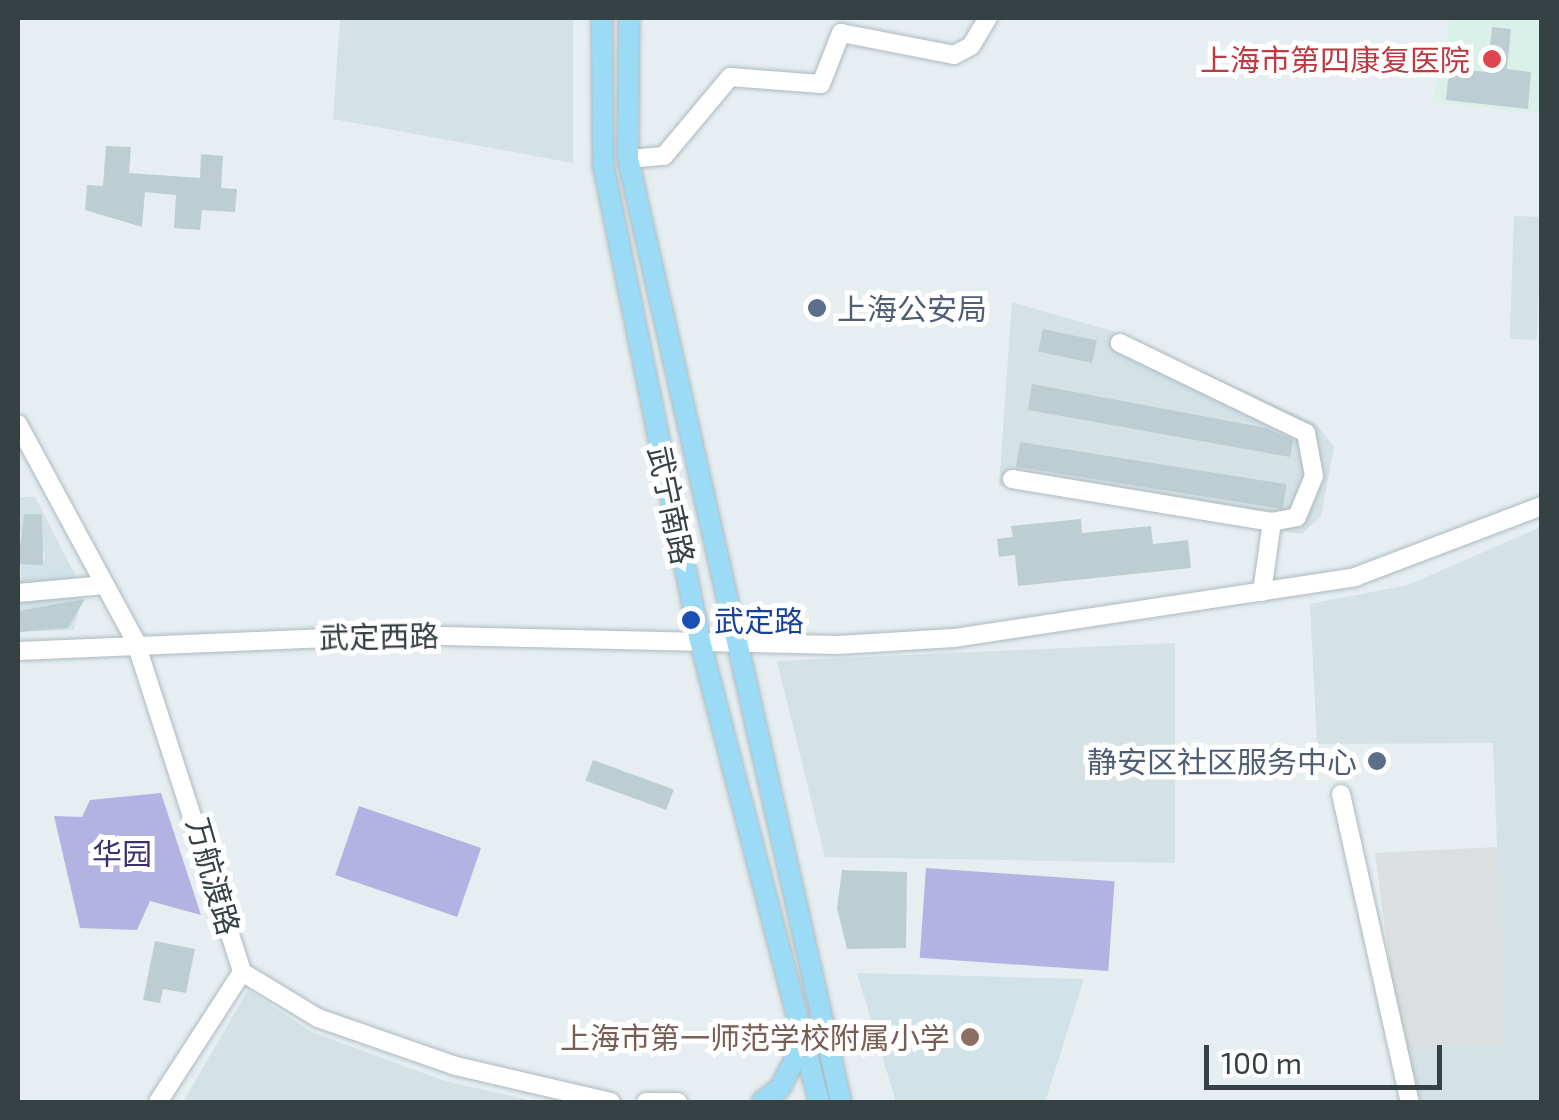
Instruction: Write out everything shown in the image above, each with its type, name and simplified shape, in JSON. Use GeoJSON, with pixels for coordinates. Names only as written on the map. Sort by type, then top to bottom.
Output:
{"type":"FeatureCollection","features":[{"type":"Feature","properties":{"kind":"main road","name":"武宁南路"},"geometry":{"type":"LineString","coordinates":[[602,18],[602,164],[699,638],[820,1102]]}},
{"type":"Feature","properties":{"kind":"main road","name":"武宁南路"},"geometry":{"type":"LineString","coordinates":[[630,18],[628,159],[741,643],[842,1102]]}},
{"type":"Feature","properties":{"kind":"main road"},"geometry":{"type":"LineString","coordinates":[[762,1102],[780,1088],[804,1040]]}},
{"type":"Feature","properties":{"kind":"street"},"geometry":{"type":"LineString","coordinates":[[628,159],[664,156],[730,77],[821,84],[841,33],[954,54],[971,46],[988,18]]}},
{"type":"Feature","properties":{"kind":"street"},"geometry":{"type":"LineString","coordinates":[[1012,479],[1272,522],[1297,517],[1311,497],[1306,433],[1120,343]]}},
{"type":"Feature","properties":{"kind":"street","name":"万航渡路"},"geometry":{"type":"LineString","coordinates":[[18,424],[23,443],[135,640],[242,972],[318,1018],[456,1066],[611,1102]]}},
{"type":"Feature","properties":{"kind":"street"},"geometry":{"type":"LineString","coordinates":[[741,643],[954,638],[1262,592],[1390,568],[1542,506]]}},
{"type":"Feature","properties":{"kind":"street"},"geometry":{"type":"LineString","coordinates":[[1262,592],[1272,522]]}},
{"type":"Feature","properties":{"kind":"street"},"geometry":{"type":"LineString","coordinates":[[18,593],[105,585]]}},
{"type":"Feature","properties":{"kind":"street","name":"武定西路"},"geometry":{"type":"LineString","coordinates":[[18,651],[135,640],[699,638],[741,643]]}},
{"type":"Feature","properties":{"kind":"street"},"geometry":{"type":"LineString","coordinates":[[1341,794],[1410,1102]]}},
{"type":"Feature","properties":{"kind":"street"},"geometry":{"type":"LineString","coordinates":[[158,1102],[242,972]]}},
{"type":"Feature","properties":{"kind":"street"},"geometry":{"type":"LineString","coordinates":[[646,1102],[678,1102]]}},
{"type":"Feature","properties":{"kind":"shaded area"},"geometry":{"type":"Polygon","coordinates":[[[340,18],[573,18],[573,163],[333,119],[340,18]]]}},
{"type":"Feature","properties":{"kind":"shaded area","name":"上海市第四康复医院"},"geometry":{"type":"Polygon","coordinates":[[[1451,18],[1541,18],[1540,113],[1432,102],[1451,18]]]}},
{"type":"Feature","properties":{"kind":"shaded area"},"geometry":{"type":"Polygon","coordinates":[[[1514,216],[1541,217],[1537,340],[1510,339],[1514,216]]]}},
{"type":"Feature","properties":{"kind":"shaded area"},"geometry":{"type":"Polygon","coordinates":[[[1012,302],[1115,332],[1315,423],[1334,446],[1321,516],[1302,534],[999,486],[1012,302]]]}},
{"type":"Feature","properties":{"kind":"shaded area"},"geometry":{"type":"Polygon","coordinates":[[[18,497],[35,497],[70,565],[43,565],[45,553],[18,530],[18,497]]]}},
{"type":"Feature","properties":{"kind":"shaded area"},"geometry":{"type":"Polygon","coordinates":[[[24,514],[42,514],[43,565],[70,565],[83,590],[74,630],[18,632],[24,514]]]}},
{"type":"Feature","properties":{"kind":"shaded area"},"geometry":{"type":"Polygon","coordinates":[[[1541,527],[1541,1102],[1420,1102],[1401,1049],[1505,1043],[1493,743],[1317,744],[1310,604],[1408,585],[1541,527]]]}},
{"type":"Feature","properties":{"kind":"shaded area"},"geometry":{"type":"Polygon","coordinates":[[[1175,643],[1175,863],[825,857],[777,661],[1175,643]]]}},
{"type":"Feature","properties":{"kind":"shaded area"},"geometry":{"type":"Polygon","coordinates":[[[1498,847],[1505,1044],[1401,1049],[1375,853],[1498,847]]]}},
{"type":"Feature","properties":{"kind":"shaded area","name":"上海市第一师范学校附属小学"},"geometry":{"type":"Polygon","coordinates":[[[857,973],[1084,979],[1045,1102],[896,1102],[857,973]]]}},
{"type":"Feature","properties":{"kind":"shaded area"},"geometry":{"type":"Polygon","coordinates":[[[248,990],[312,1032],[445,1081],[537,1102],[183,1102],[248,990]]]}},
{"type":"Feature","properties":{"kind":"green space","name":"华园"},"geometry":{"type":"Polygon","coordinates":[[[161,793],[201,915],[150,901],[137,930],[80,928],[54,816],[82,817],[90,800],[161,793]]]}},
{"type":"Feature","properties":{"kind":"green space"},"geometry":{"type":"Polygon","coordinates":[[[359,806],[481,848],[457,917],[335,875],[359,806]]]}},
{"type":"Feature","properties":{"kind":"green space"},"geometry":{"type":"Polygon","coordinates":[[[926,868],[1115,881],[1108,971],[920,958],[926,868]]]}},
{"type":"Feature","properties":{"kind":"building"},"geometry":{"type":"Polygon","coordinates":[[[1492,27],[1511,29],[1507,69],[1531,72],[1528,109],[1446,100],[1449,68],[1487,72],[1492,27]]]}},
{"type":"Feature","properties":{"kind":"building"},"geometry":{"type":"Polygon","coordinates":[[[106,146],[131,147],[129,173],[200,178],[201,154],[223,156],[221,188],[237,189],[235,212],[202,210],[200,230],[174,228],[176,195],[145,192],[142,227],[85,210],[87,185],[103,186],[106,146]]]}},
{"type":"Feature","properties":{"kind":"building"},"geometry":{"type":"Polygon","coordinates":[[[1043,329],[1097,340],[1092,363],[1038,351],[1043,329]]]}},
{"type":"Feature","properties":{"kind":"building"},"geometry":{"type":"Polygon","coordinates":[[[1032,384],[1266,428],[1293,440],[1290,457],[1028,410],[1032,384]]]}},
{"type":"Feature","properties":{"kind":"building"},"geometry":{"type":"Polygon","coordinates":[[[1020,442],[1287,484],[1283,509],[1016,467],[1020,442]]]}},
{"type":"Feature","properties":{"kind":"building"},"geometry":{"type":"Polygon","coordinates":[[[24,514],[42,514],[43,565],[18,564],[24,514]]]}},
{"type":"Feature","properties":{"kind":"building"},"geometry":{"type":"Polygon","coordinates":[[[1081,519],[1082,533],[1151,526],[1153,544],[1188,540],[1191,568],[1018,586],[1015,555],[999,557],[997,539],[1013,537],[1011,526],[1081,519]]]}},
{"type":"Feature","properties":{"kind":"building"},"geometry":{"type":"Polygon","coordinates":[[[85,599],[68,628],[18,632],[18,611],[85,599]]]}},
{"type":"Feature","properties":{"kind":"building"},"geometry":{"type":"Polygon","coordinates":[[[593,760],[674,789],[666,810],[585,781],[593,760]]]}},
{"type":"Feature","properties":{"kind":"building"},"geometry":{"type":"Polygon","coordinates":[[[842,870],[907,872],[906,948],[847,949],[837,908],[842,870]]]}},
{"type":"Feature","properties":{"kind":"building"},"geometry":{"type":"Polygon","coordinates":[[[155,941],[195,949],[186,993],[163,989],[160,1003],[143,1000],[155,941]]]}},
{"type":"Feature","properties":{"kind":"place","name":"上海市第四康复医院"},"geometry":{"type":"Point","coordinates":[1492,59]}},
{"type":"Feature","properties":{"kind":"place","name":"上海公安局"},"geometry":{"type":"Point","coordinates":[817,308]}},
{"type":"Feature","properties":{"kind":"place","name":"武定路"},"geometry":{"type":"Point","coordinates":[691,620]}},
{"type":"Feature","properties":{"kind":"place","name":"静安区社区服务中心"},"geometry":{"type":"Point","coordinates":[1377,761]}},
{"type":"Feature","properties":{"kind":"place","name":"上海市第一师范学校附属小学"},"geometry":{"type":"Point","coordinates":[970,1037]}}]}
